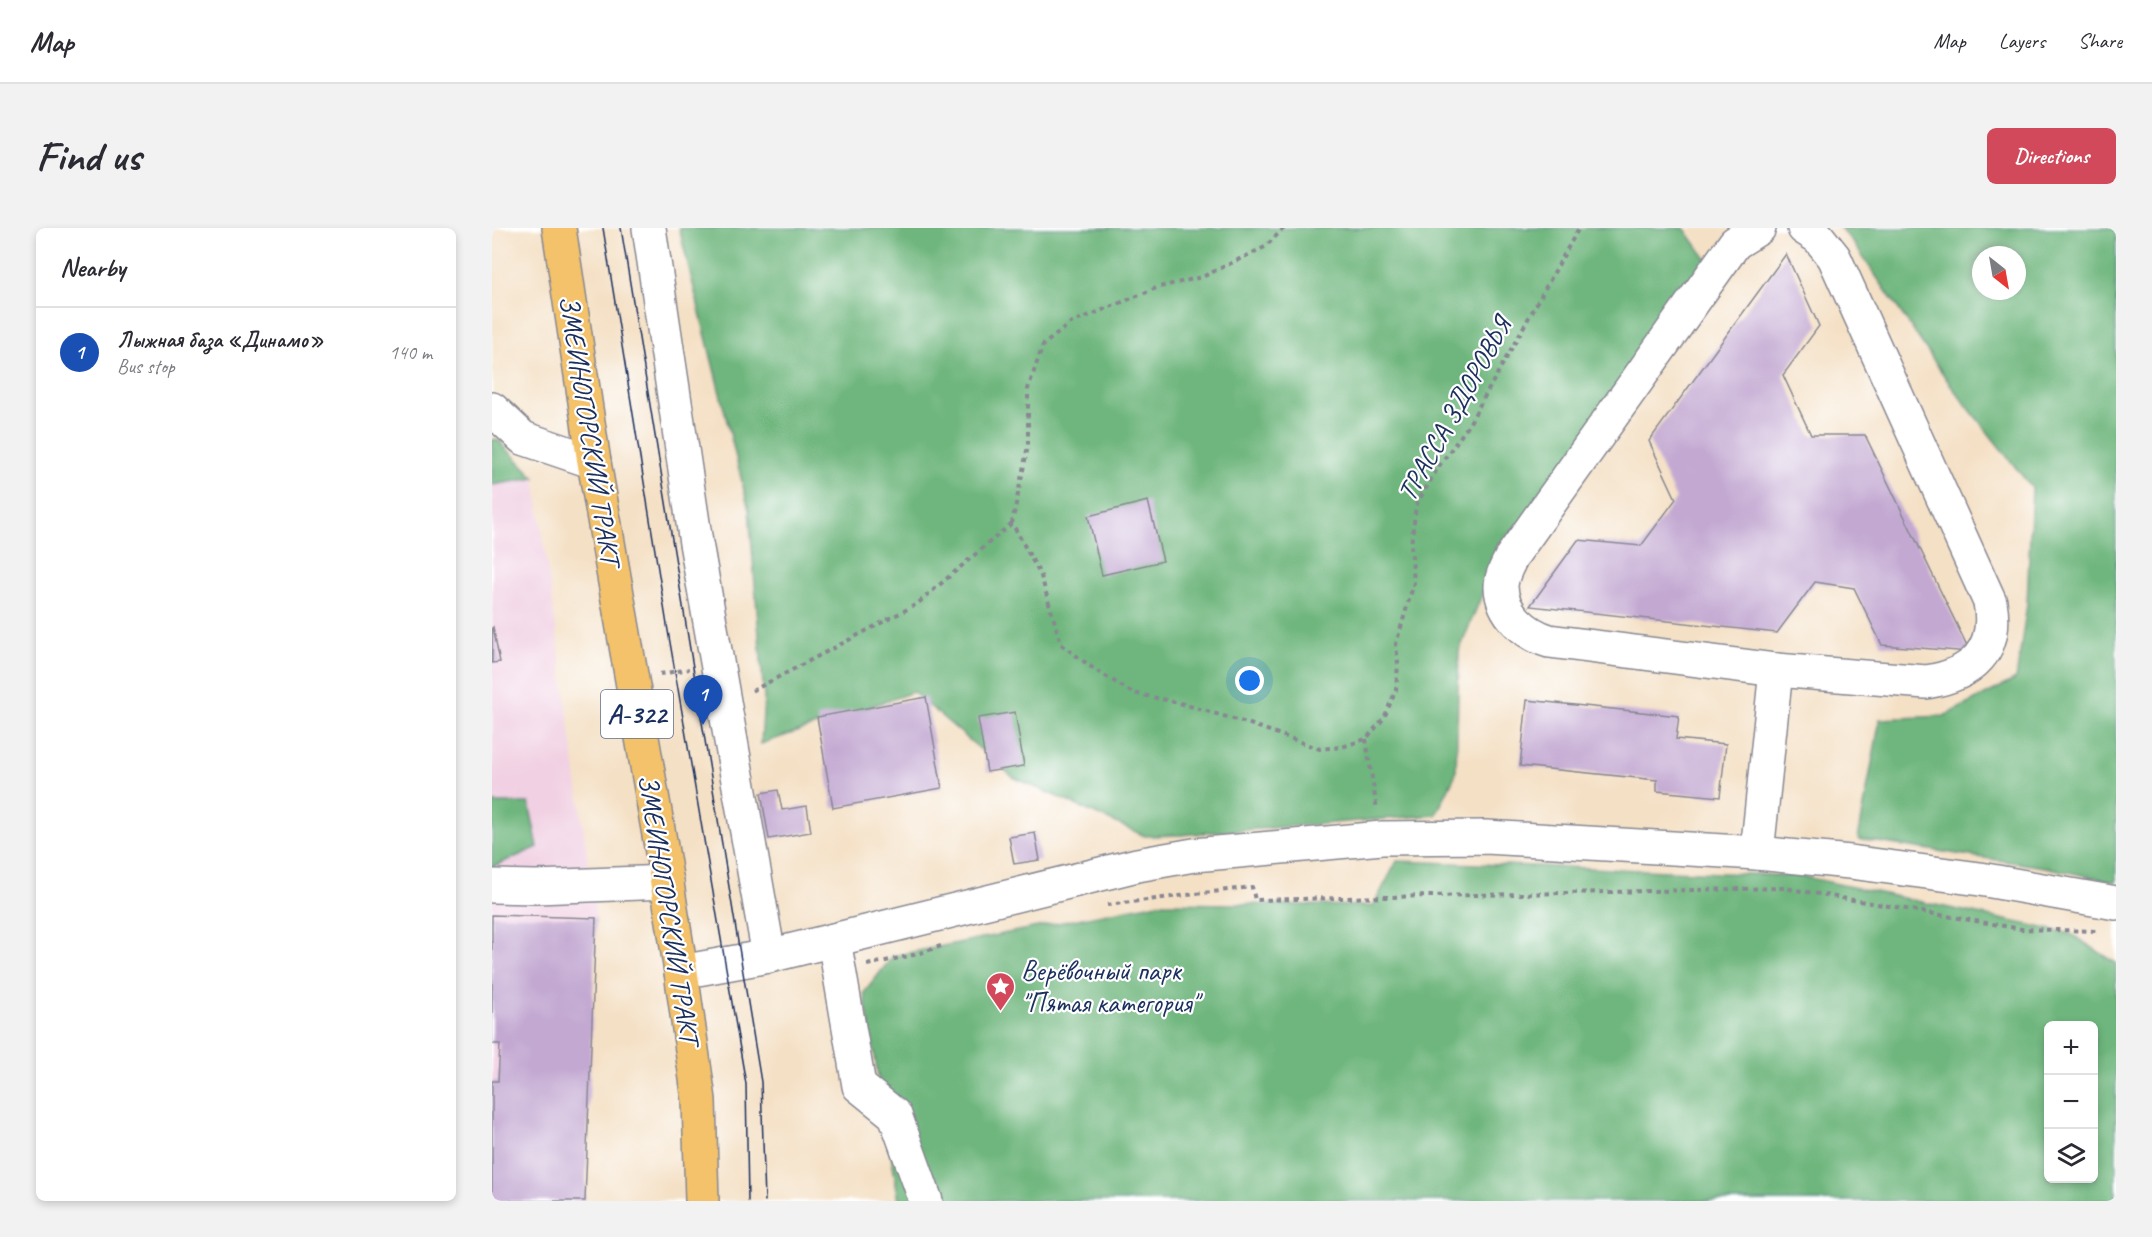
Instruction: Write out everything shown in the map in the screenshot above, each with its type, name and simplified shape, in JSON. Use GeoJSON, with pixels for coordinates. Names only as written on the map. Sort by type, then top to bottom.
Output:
{"type":"FeatureCollection","features":[{"type":"Feature","properties":{"kind":"highway","name":"ЗМЕИНОГОРСКИЙ ТРАКТ"},"geometry":{"type":"LineString","coordinates":[[559,228],[594,462],[681,972],[699,1100],[702,1201]]}},
{"type":"Feature","properties":{"kind":"street"},"geometry":{"type":"LineString","coordinates":[[649,228],[696,543],[769,956]]}},
{"type":"Feature","properties":{"kind":"street"},"geometry":{"type":"LineString","coordinates":[[1759,228],[1735,243],[1512,556],[1501,586],[1503,597],[1515,620],[1530,633],[1549,641],[1776,670],[1926,682],[1947,679],[1969,668],[1981,655],[1989,640],[1993,620],[1990,602],[1834,257],[1818,237],[1804,228]]}},
{"type":"Feature","properties":{"kind":"street"},"geometry":{"type":"LineString","coordinates":[[492,409],[523,438],[594,462]]}},
{"type":"Feature","properties":{"kind":"street"},"geometry":{"type":"LineString","coordinates":[[1757,853],[1776,670]]}},
{"type":"Feature","properties":{"kind":"street"},"geometry":{"type":"LineString","coordinates":[[681,972],[769,956],[837,955],[1137,865],[1194,855],[1382,838],[1486,837],[1757,853],[1850,862],[1980,879],[2110,917]]}},
{"type":"Feature","properties":{"kind":"street"},"geometry":{"type":"LineString","coordinates":[[492,886],[536,887],[667,882]]}},
{"type":"Feature","properties":{"kind":"street"},"geometry":{"type":"LineString","coordinates":[[837,955],[859,1086],[895,1115],[926,1201]]}},
{"type":"Feature","properties":{"kind":"path"},"geometry":{"type":"LineString","coordinates":[[724,706],[916,603],[1012,523],[1028,446],[1028,389],[1043,345],[1071,323],[1159,287],[1202,278],[1265,247],[1284,228]]}},
{"type":"Feature","properties":{"kind":"path","name":"ТРАССА ЗДОРОВЬЯ"},"geometry":{"type":"LineString","coordinates":[[1366,739],[1384,718],[1396,690],[1398,664],[1396,644],[1414,584],[1411,545],[1416,505],[1439,466],[1468,426],[1579,228]]}},
{"type":"Feature","properties":{"kind":"path"},"geometry":{"type":"LineString","coordinates":[[1012,523],[1041,576],[1061,644],[1094,669],[1133,693],[1180,703],[1250,724],[1320,749],[1342,747],[1366,739],[1382,838]]}},
{"type":"Feature","properties":{"kind":"path"},"geometry":{"type":"LineString","coordinates":[[658,674],[693,668]]}},
{"type":"Feature","properties":{"kind":"path"},"geometry":{"type":"LineString","coordinates":[[1102,906],[1252,887],[1255,900],[1784,888],[2022,929],[2110,917]]}},
{"type":"Feature","properties":{"kind":"path"},"geometry":{"type":"LineString","coordinates":[[837,955],[918,954],[949,943]]}},
{"type":"Feature","properties":{"kind":"shaded area"},"geometry":{"type":"Polygon","coordinates":[[[535,478],[596,918],[585,1201],[492,1201],[492,485],[535,478]]]}},
{"type":"Feature","properties":{"kind":"green space"},"geometry":{"type":"Polygon","coordinates":[[[679,228],[1684,228],[1709,263],[1495,563],[1459,651],[1456,773],[1436,815],[1145,836],[1013,777],[913,692],[761,744],[764,698],[749,510],[679,228]]]}},
{"type":"Feature","properties":{"kind":"green space"},"geometry":{"type":"Polygon","coordinates":[[[1840,228],[2116,228],[2116,882],[2044,867],[1858,839],[1880,719],[1944,716],[2016,679],[2027,604],[2032,488],[1952,387],[1852,241],[1840,228]]]}},
{"type":"Feature","properties":{"kind":"green space"},"geometry":{"type":"Polygon","coordinates":[[[497,439],[535,478],[492,485],[492,440],[497,439]]]}},
{"type":"Feature","properties":{"kind":"green space"},"geometry":{"type":"Polygon","coordinates":[[[492,803],[529,803],[538,847],[492,867],[492,803]]]}},
{"type":"Feature","properties":{"kind":"green space"},"geometry":{"type":"Polygon","coordinates":[[[1397,861],[1801,876],[2071,934],[2116,963],[2116,1201],[899,1201],[864,993],[893,956],[1158,903],[1373,906],[1397,861]]]}},
{"type":"Feature","properties":{"kind":"building"},"geometry":{"type":"Polygon","coordinates":[[[1786,254],[1819,326],[1783,375],[1811,435],[1865,435],[1970,652],[1882,645],[1854,588],[1815,582],[1777,633],[1530,606],[1578,540],[1641,546],[1676,499],[1649,441],[1786,254]]]}},
{"type":"Feature","properties":{"kind":"building"},"geometry":{"type":"Polygon","coordinates":[[[1148,501],[1163,561],[1102,575],[1088,516],[1148,501]]]}},
{"type":"Feature","properties":{"kind":"building"},"geometry":{"type":"Polygon","coordinates":[[[492,628],[500,662],[492,663],[492,628]]]}},
{"type":"Feature","properties":{"kind":"building"},"geometry":{"type":"Polygon","coordinates":[[[926,697],[942,788],[833,808],[817,717],[926,697]]]}},
{"type":"Feature","properties":{"kind":"building"},"geometry":{"type":"Polygon","coordinates":[[[1527,700],[1679,716],[1676,739],[1726,744],[1720,797],[1657,791],[1657,780],[1520,766],[1527,700]]]}},
{"type":"Feature","properties":{"kind":"building"},"geometry":{"type":"Polygon","coordinates":[[[1015,712],[1024,766],[987,772],[978,718],[1015,712]]]}},
{"type":"Feature","properties":{"kind":"building"},"geometry":{"type":"Polygon","coordinates":[[[778,790],[782,810],[807,806],[811,832],[769,839],[761,793],[778,790]]]}},
{"type":"Feature","properties":{"kind":"building"},"geometry":{"type":"Polygon","coordinates":[[[1035,833],[1040,860],[1014,864],[1009,837],[1035,833]]]}},
{"type":"Feature","properties":{"kind":"building"},"geometry":{"type":"Polygon","coordinates":[[[492,915],[596,918],[585,1201],[492,1201],[492,1081],[498,1081],[500,1044],[492,1044],[492,915]]]}},
{"type":"Feature","properties":{"kind":"tram line"},"geometry":{"type":"LineString","coordinates":[[603,228],[667,625],[746,1084],[748,1201]]}},
{"type":"Feature","properties":{"kind":"tram line"},"geometry":{"type":"LineString","coordinates":[[621,228],[761,1082],[765,1201]]}},
{"type":"Feature","properties":{"kind":"place","name":"Лыжная база «Динамо»"},"geometry":{"type":"Point","coordinates":[703,725]}},
{"type":"Feature","properties":{"kind":"place","name":"Верёвочный парк \"Пятая категория\""},"geometry":{"type":"Point","coordinates":[1000,1012]}}]}
